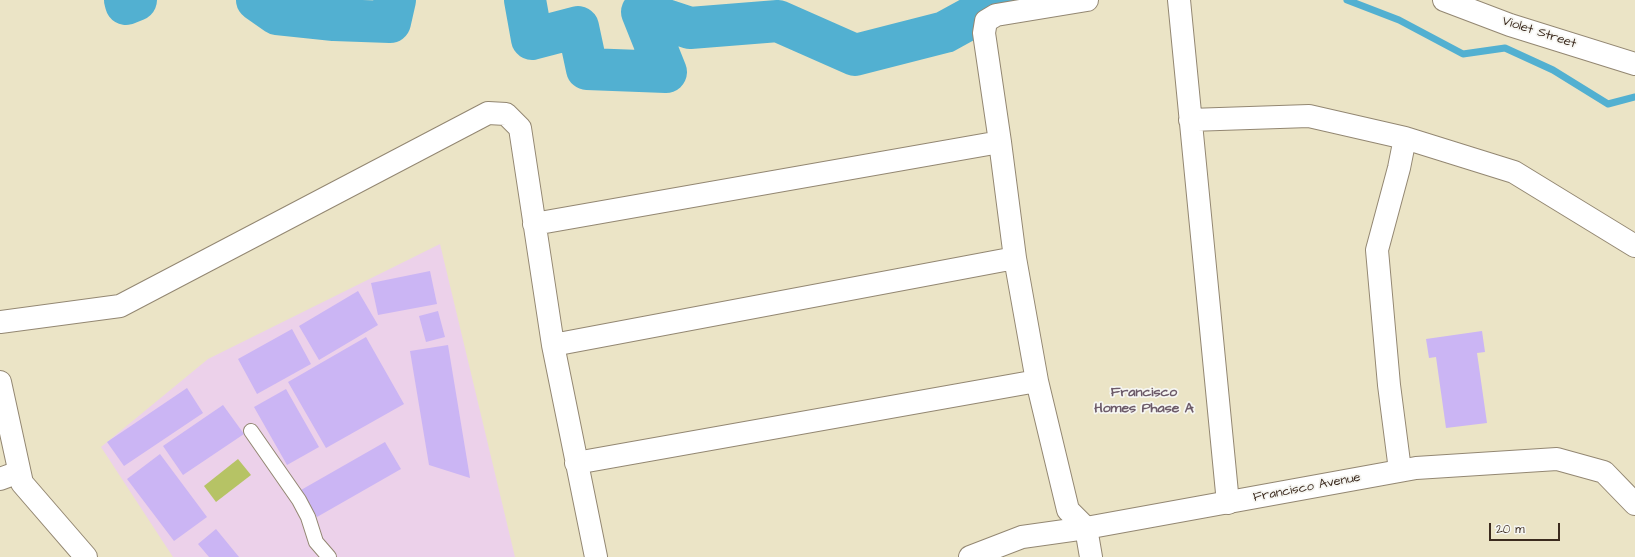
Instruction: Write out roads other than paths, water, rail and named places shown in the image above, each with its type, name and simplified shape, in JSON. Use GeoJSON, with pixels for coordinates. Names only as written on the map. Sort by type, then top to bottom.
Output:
{"type":"FeatureCollection","features":[{"type":"Feature","properties":{"kind":"street"},"geometry":{"type":"LineString","coordinates":[[1087,0],[996,15],[986,21],[984,33],[1015,258],[1037,381],[1068,510],[1086,528],[1091,557]]}},
{"type":"Feature","properties":{"kind":"street"},"geometry":{"type":"LineString","coordinates":[[1179,0],[1190,120],[1202,221],[1228,503]]}},
{"type":"Feature","properties":{"kind":"street","name":"Violet Street"},"geometry":{"type":"LineString","coordinates":[[1444,0],[1510,25],[1635,64]]}},
{"type":"Feature","properties":{"kind":"street"},"geometry":{"type":"LineString","coordinates":[[0,322],[120,306],[488,113],[506,114],[520,128],[553,345],[596,557]]}},
{"type":"Feature","properties":{"kind":"street"},"geometry":{"type":"LineString","coordinates":[[1190,120],[1309,116],[1405,138],[1514,172],[1635,246]]}},
{"type":"Feature","properties":{"kind":"street"},"geometry":{"type":"LineString","coordinates":[[1400,470],[1389,385],[1377,250],[1399,168],[1405,138]]}},
{"type":"Feature","properties":{"kind":"street"},"geometry":{"type":"LineString","coordinates":[[534,224],[1000,142]]}},
{"type":"Feature","properties":{"kind":"street"},"geometry":{"type":"LineString","coordinates":[[553,345],[1015,258]]}},
{"type":"Feature","properties":{"kind":"street"},"geometry":{"type":"LineString","coordinates":[[576,463],[1037,381]]}},
{"type":"Feature","properties":{"kind":"street"},"geometry":{"type":"LineString","coordinates":[[0,382],[10,476],[22,483],[86,557]]}},
{"type":"Feature","properties":{"kind":"street","name":"Francisco Avenue"},"geometry":{"type":"LineString","coordinates":[[970,557],[1022,537],[1086,528],[1228,503],[1400,470],[1506,461],[1557,459],[1604,472],[1635,504]]}},
{"type":"Feature","properties":{"kind":"lane"},"geometry":{"type":"LineString","coordinates":[[251,431],[299,500],[308,518],[316,542],[329,557]]}},
{"type":"Feature","properties":{"kind":"waterway"},"geometry":{"type":"LineString","coordinates":[[125,0],[126,4],[136,0]]}},
{"type":"Feature","properties":{"kind":"waterway"},"geometry":{"type":"LineString","coordinates":[[257,0],[277,14],[334,20],[390,22],[395,0]]}},
{"type":"Feature","properties":{"kind":"waterway"},"geometry":{"type":"LineString","coordinates":[[525,0],[532,39],[578,27],[587,69],[666,72],[642,12],[690,28],[778,21],[855,55],[945,32],[1003,0]]}},
{"type":"Feature","properties":{"kind":"waterway"},"geometry":{"type":"LineString","coordinates":[[1347,0],[1399,20],[1463,54],[1505,48],[1553,70],[1608,104],[1635,97]]}},
{"type":"Feature","properties":{"kind":"district","name":"Francisco Homes Phase A"},"geometry":{"type":"Point","coordinates":[1144,402]}}]}
